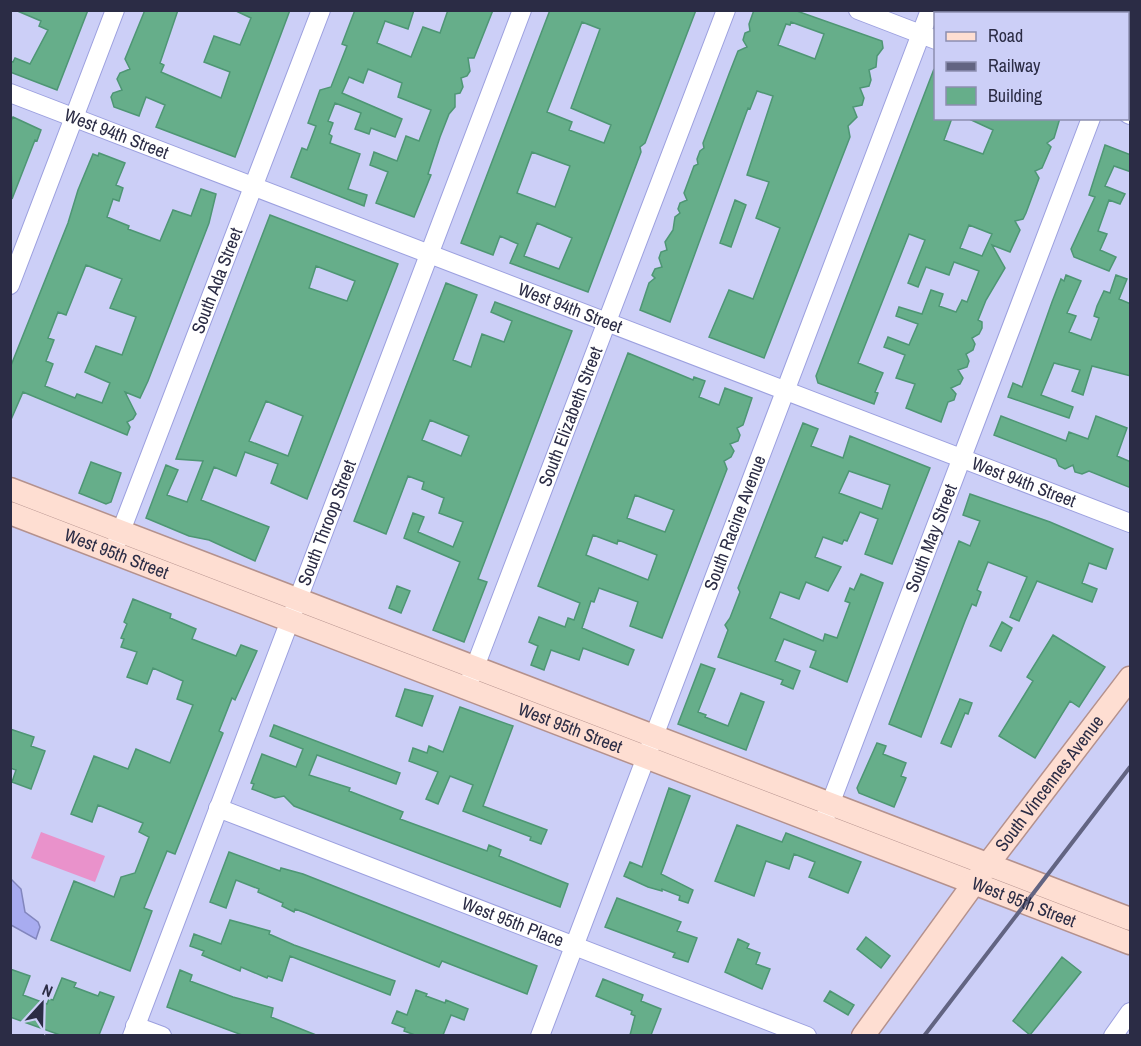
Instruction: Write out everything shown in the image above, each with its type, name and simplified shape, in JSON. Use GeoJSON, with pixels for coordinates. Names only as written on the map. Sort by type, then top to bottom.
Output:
{"type":"FeatureCollection","features":[{"type":"Feature","properties":{"kind":"main road","name":"West 95th Street"},"geometry":{"type":"LineString","coordinates":[[10,489],[117,542],[294,610],[471,677],[654,736],[974,883],[1131,943]]}},
{"type":"Feature","properties":{"kind":"main road","name":"West 95th Street"},"geometry":{"type":"LineString","coordinates":[[10,513],[117,542]]}},
{"type":"Feature","properties":{"kind":"main road","name":"West 95th Street"},"geometry":{"type":"LineString","coordinates":[[471,677],[645,758],[988,864],[1131,919]]}},
{"type":"Feature","properties":{"kind":"main road","name":"South Vincennes Avenue"},"geometry":{"type":"LineString","coordinates":[[863,1035],[988,864],[1131,678]]}},
{"type":"Feature","properties":{"kind":"street"},"geometry":{"type":"LineString","coordinates":[[10,285],[115,10]]}},
{"type":"Feature","properties":{"kind":"street","name":"South Ada Street"},"geometry":{"type":"LineString","coordinates":[[117,542],[321,10]]}},
{"type":"Feature","properties":{"kind":"street","name":"South Throop Street"},"geometry":{"type":"LineString","coordinates":[[134,1030],[522,10]]}},
{"type":"Feature","properties":{"kind":"street","name":"South Elizabeth Street"},"geometry":{"type":"LineString","coordinates":[[471,677],[726,10]]}},
{"type":"Feature","properties":{"kind":"street"},"geometry":{"type":"LineString","coordinates":[[858,10],[928,38]]}},
{"type":"Feature","properties":{"kind":"street","name":"South Racine Avenue"},"geometry":{"type":"LineString","coordinates":[[540,1035],[785,390],[928,38],[930,10]]}},
{"type":"Feature","properties":{"kind":"street","name":"West 94th Street"},"geometry":{"type":"LineString","coordinates":[[10,93],[1131,523]]}},
{"type":"Feature","properties":{"kind":"street","name":"South May Street"},"geometry":{"type":"LineString","coordinates":[[826,815],[1090,120]]}},
{"type":"Feature","properties":{"kind":"street","name":"West 95th Place"},"geometry":{"type":"LineString","coordinates":[[218,808],[807,1035]]}},
{"type":"Feature","properties":{"kind":"street"},"geometry":{"type":"LineString","coordinates":[[1113,1035],[1131,1012]]}},
{"type":"Feature","properties":{"kind":"street"},"geometry":{"type":"LineString","coordinates":[[134,1030],[162,1035]]}},
{"type":"Feature","properties":{"kind":"shaded area"},"geometry":{"type":"Polygon","coordinates":[[[41,832],[105,856],[95,882],[31,858],[41,832]]]}},
{"type":"Feature","properties":{"kind":"water"},"geometry":{"type":"Polygon","coordinates":[[[10,878],[21,889],[25,912],[38,922],[40,927],[36,939],[11,925],[10,878]]]}},
{"type":"Feature","properties":{"kind":"building"},"geometry":{"type":"Polygon","coordinates":[[[15,10],[88,10],[57,90],[10,72],[10,61],[13,62],[15,58],[30,64],[48,30],[39,26],[41,21],[15,10]]]}},
{"type":"Feature","properties":{"kind":"building"},"geometry":{"type":"Polygon","coordinates":[[[145,10],[178,10],[160,63],[164,65],[161,72],[221,98],[230,72],[204,62],[214,36],[240,45],[251,18],[234,10],[290,10],[235,157],[156,127],[165,105],[146,97],[139,116],[114,107],[111,97],[113,93],[122,90],[117,79],[120,73],[130,69],[125,59],[145,10]]]}},
{"type":"Feature","properties":{"kind":"building"},"geometry":{"type":"Polygon","coordinates":[[[355,10],[414,10],[408,29],[385,21],[377,43],[411,57],[423,27],[440,33],[448,10],[493,10],[474,58],[468,58],[470,71],[467,76],[461,78],[463,87],[460,93],[455,94],[455,107],[449,114],[440,137],[428,174],[431,175],[414,217],[376,203],[388,172],[370,165],[374,152],[397,161],[406,136],[419,141],[431,110],[398,97],[402,83],[368,69],[363,83],[349,77],[342,93],[402,119],[395,137],[371,128],[369,134],[355,129],[361,113],[335,103],[328,121],[333,123],[329,134],[332,136],[330,143],[360,154],[348,189],[367,195],[364,206],[291,177],[302,148],[307,150],[316,126],[308,123],[320,90],[331,87],[347,46],[342,44],[355,10]]]}},
{"type":"Feature","properties":{"kind":"building"},"geometry":{"type":"Polygon","coordinates":[[[550,10],[696,10],[645,143],[640,147],[641,152],[588,292],[510,263],[518,244],[500,236],[493,255],[461,243],[550,10]],[[582,22],[547,112],[572,122],[569,130],[604,143],[611,125],[571,108],[600,29],[582,22]],[[532,152],[517,193],[555,207],[570,166],[532,152]],[[537,223],[524,256],[559,269],[572,238],[537,223]]]}},
{"type":"Feature","properties":{"kind":"building"},"geometry":{"type":"Polygon","coordinates":[[[754,10],[794,10],[882,41],[883,48],[877,56],[876,67],[869,70],[871,80],[869,86],[860,88],[864,98],[862,105],[853,107],[857,117],[848,126],[850,137],[764,358],[709,337],[729,290],[753,299],[780,228],[756,218],[769,182],[747,175],[773,96],[757,91],[750,109],[748,108],[670,322],[640,310],[649,283],[655,278],[652,275],[655,269],[662,267],[659,258],[661,252],[667,250],[665,242],[673,230],[675,217],[680,213],[678,209],[680,203],[687,200],[684,193],[694,166],[698,164],[697,159],[704,148],[703,143],[738,51],[747,47],[743,40],[745,33],[750,31],[749,24],[754,10]],[[791,22],[790,25],[786,24],[778,45],[815,59],[824,34],[791,22]]]}},
{"type":"Feature","properties":{"kind":"building"},"geometry":{"type":"Polygon","coordinates":[[[934,69],[934,120],[951,120],[944,140],[983,154],[993,130],[971,120],[1059,120],[1054,138],[1047,143],[1051,147],[1042,168],[1035,171],[1039,178],[1026,213],[1023,219],[1015,221],[1020,230],[1010,252],[992,245],[1005,268],[986,300],[978,320],[982,322],[982,328],[979,334],[972,338],[975,344],[973,350],[966,354],[969,361],[967,367],[958,370],[963,378],[960,384],[951,388],[956,394],[954,400],[948,402],[941,422],[906,408],[915,384],[896,378],[905,355],[884,347],[888,337],[909,345],[918,324],[896,316],[899,307],[922,314],[931,290],[943,294],[939,306],[956,312],[962,300],[967,302],[979,271],[954,262],[949,275],[926,267],[918,287],[908,283],[925,240],[909,234],[858,363],[883,373],[875,392],[878,393],[874,404],[818,383],[816,376],[934,69]],[[969,225],[960,248],[982,256],[992,234],[969,225]]]}},
{"type":"Feature","properties":{"kind":"building"},"geometry":{"type":"Polygon","coordinates":[[[13,117],[41,130],[12,199],[10,123],[13,117]]]}},
{"type":"Feature","properties":{"kind":"building"},"geometry":{"type":"Polygon","coordinates":[[[1105,145],[1131,155],[1131,172],[1114,166],[1105,186],[1125,194],[1120,204],[1109,200],[1098,231],[1107,234],[1100,250],[1116,257],[1109,271],[1074,257],[1071,249],[1095,197],[1089,195],[1105,145]]]}},
{"type":"Feature","properties":{"kind":"building"},"geometry":{"type":"Polygon","coordinates":[[[99,153],[125,163],[116,185],[123,188],[119,201],[113,199],[107,217],[129,226],[128,229],[160,241],[173,210],[191,216],[201,189],[216,194],[209,223],[148,381],[140,398],[125,392],[136,414],[127,422],[130,427],[127,435],[23,392],[10,422],[10,368],[68,223],[78,190],[93,154],[98,156],[99,153]],[[86,265],[66,315],[58,312],[48,338],[54,340],[46,361],[53,364],[45,386],[75,398],[77,394],[102,403],[110,383],[85,372],[96,346],[122,355],[136,317],[110,308],[122,279],[86,265]]]}},
{"type":"Feature","properties":{"kind":"building"},"geometry":{"type":"Polygon","coordinates":[[[735,200],[746,205],[731,247],[720,243],[735,200]]]}},
{"type":"Feature","properties":{"kind":"building"},"geometry":{"type":"Polygon","coordinates":[[[270,215],[398,264],[307,499],[271,483],[278,464],[245,452],[236,476],[214,467],[201,500],[269,527],[255,561],[209,540],[189,536],[146,518],[166,465],[178,470],[167,495],[187,502],[203,461],[176,459],[270,215]],[[316,266],[309,288],[347,301],[355,281],[316,266]],[[266,401],[249,441],[288,456],[303,416],[266,401]]]}},
{"type":"Feature","properties":{"kind":"building"},"geometry":{"type":"Polygon","coordinates":[[[1066,275],[1081,281],[1067,313],[1076,316],[1069,332],[1091,340],[1099,318],[1094,316],[1097,306],[1104,291],[1110,293],[1116,275],[1127,279],[1119,299],[1131,304],[1131,376],[1092,366],[1083,395],[1072,391],[1080,370],[1054,363],[1041,395],[1073,407],[1069,418],[1008,397],[1013,383],[1022,387],[1061,279],[1064,281],[1066,275]]]}},
{"type":"Feature","properties":{"kind":"building"},"geometry":{"type":"Polygon","coordinates":[[[446,283],[477,295],[453,360],[471,367],[482,334],[504,342],[512,321],[491,312],[495,302],[572,331],[478,579],[487,582],[464,642],[433,630],[460,562],[404,538],[413,513],[424,517],[418,532],[453,547],[463,522],[439,513],[444,498],[422,489],[424,482],[408,476],[386,534],[354,521],[446,283]],[[430,420],[422,440],[461,456],[469,436],[430,420]]]}},
{"type":"Feature","properties":{"kind":"building"},"geometry":{"type":"Polygon","coordinates":[[[628,353],[693,380],[694,377],[705,381],[699,397],[719,405],[725,388],[752,398],[743,425],[737,428],[740,435],[738,441],[730,444],[734,451],[731,457],[724,461],[727,469],[662,638],[630,626],[638,602],[599,588],[594,602],[591,601],[582,628],[634,650],[628,665],[583,648],[579,660],[551,650],[544,670],[531,665],[538,646],[529,642],[539,617],[565,627],[568,618],[574,620],[580,603],[538,586],[628,353]],[[635,495],[627,518],[665,532],[674,510],[635,495]],[[593,535],[586,555],[648,580],[657,555],[618,540],[617,544],[593,535]]]}},
{"type":"Feature","properties":{"kind":"building"},"geometry":{"type":"Polygon","coordinates":[[[1001,416],[1066,441],[1069,432],[1088,439],[1096,416],[1127,428],[1117,456],[1131,462],[1131,488],[1089,471],[1082,474],[1075,472],[1073,465],[1065,469],[1059,466],[1056,459],[994,435],[1001,416]]]}},
{"type":"Feature","properties":{"kind":"building"},"geometry":{"type":"Polygon","coordinates":[[[803,423],[818,429],[811,446],[843,458],[850,436],[930,468],[892,564],[865,554],[878,519],[860,512],[847,541],[844,540],[842,544],[823,537],[815,557],[841,567],[828,591],[806,582],[799,599],[780,592],[770,618],[823,641],[825,634],[837,638],[850,603],[845,601],[850,588],[854,590],[861,574],[883,583],[847,682],[810,667],[816,651],[784,639],[775,661],[800,671],[793,689],[781,684],[783,680],[718,657],[728,630],[725,625],[740,592],[738,588],[803,423]],[[849,471],[839,493],[882,509],[890,485],[849,471]]]}},
{"type":"Feature","properties":{"kind":"building"},"geometry":{"type":"Polygon","coordinates":[[[91,462],[121,473],[111,502],[106,504],[79,493],[91,462]]]}},
{"type":"Feature","properties":{"kind":"building"},"geometry":{"type":"Polygon","coordinates":[[[970,494],[1050,522],[1113,549],[1106,569],[1089,563],[1082,583],[1097,589],[1092,602],[1037,581],[1019,621],[1010,617],[1027,577],[988,562],[977,590],[981,592],[976,606],[972,604],[921,737],[889,724],[959,541],[970,546],[980,521],[963,515],[970,494]]]}},
{"type":"Feature","properties":{"kind":"building"},"geometry":{"type":"Polygon","coordinates":[[[397,586],[410,591],[401,613],[389,608],[397,586]]]}},
{"type":"Feature","properties":{"kind":"building"},"geometry":{"type":"Polygon","coordinates":[[[133,599],[171,614],[170,618],[196,629],[192,639],[236,656],[241,645],[257,651],[235,700],[232,698],[219,731],[223,733],[175,854],[167,851],[144,908],[152,911],[130,971],[51,940],[74,881],[114,897],[121,877],[135,873],[149,837],[139,832],[143,823],[98,805],[92,822],[71,814],[94,756],[128,769],[136,749],[170,763],[193,705],[177,699],[183,681],[153,668],[147,684],[127,677],[137,652],[121,647],[124,639],[121,638],[127,624],[124,622],[133,599]]]}},
{"type":"Feature","properties":{"kind":"building"},"geometry":{"type":"Polygon","coordinates":[[[1002,622],[1012,628],[1001,651],[990,646],[1002,622]]]}},
{"type":"Feature","properties":{"kind":"building"},"geometry":{"type":"Polygon","coordinates":[[[1053,635],[1105,667],[1079,707],[1070,701],[1035,758],[999,736],[1033,681],[1027,677],[1053,635]]]}},
{"type":"Feature","properties":{"kind":"building"},"geometry":{"type":"Polygon","coordinates":[[[701,664],[715,669],[698,712],[706,715],[705,717],[728,726],[741,693],[764,702],[746,750],[678,724],[701,664]]]}},
{"type":"Feature","properties":{"kind":"building"},"geometry":{"type":"Polygon","coordinates":[[[405,689],[433,696],[422,726],[396,716],[405,689]]]}},
{"type":"Feature","properties":{"kind":"building"},"geometry":{"type":"Polygon","coordinates":[[[960,699],[972,703],[968,714],[965,713],[951,747],[941,743],[960,699]]]}},
{"type":"Feature","properties":{"kind":"building"},"geometry":{"type":"Polygon","coordinates":[[[460,707],[513,726],[483,806],[547,830],[541,844],[530,840],[531,837],[463,811],[473,785],[450,776],[438,804],[426,799],[438,772],[409,761],[413,748],[427,753],[429,746],[443,752],[460,707]]]}},
{"type":"Feature","properties":{"kind":"building"},"geometry":{"type":"Polygon","coordinates":[[[274,725],[400,773],[396,784],[317,755],[309,775],[350,788],[349,791],[403,812],[400,819],[487,851],[489,845],[501,850],[499,856],[568,884],[560,907],[294,806],[284,796],[275,798],[252,789],[254,784],[251,783],[262,754],[296,767],[303,749],[270,736],[274,725]]]}},
{"type":"Feature","properties":{"kind":"building"},"geometry":{"type":"Polygon","coordinates":[[[10,729],[34,737],[31,746],[45,751],[31,789],[12,782],[16,770],[10,768],[10,729]]]}},
{"type":"Feature","properties":{"kind":"building"},"geometry":{"type":"Polygon","coordinates":[[[877,743],[886,746],[883,754],[906,763],[901,776],[906,778],[894,807],[859,793],[857,788],[877,743]]]}},
{"type":"Feature","properties":{"kind":"building"},"geometry":{"type":"Polygon","coordinates":[[[669,788],[690,796],[661,874],[693,890],[688,903],[679,900],[680,896],[662,889],[662,891],[648,887],[624,876],[630,862],[642,867],[669,788]]]}},
{"type":"Feature","properties":{"kind":"building"},"geometry":{"type":"Polygon","coordinates":[[[737,825],[782,842],[786,833],[861,862],[848,893],[809,877],[815,862],[794,854],[789,869],[766,861],[754,896],[715,881],[737,825]]]}},
{"type":"Feature","properties":{"kind":"building"},"geometry":{"type":"Polygon","coordinates":[[[229,852],[280,871],[281,868],[303,874],[537,966],[527,994],[442,961],[439,967],[306,913],[295,909],[294,912],[282,906],[283,903],[258,892],[259,889],[236,880],[226,908],[210,902],[229,852]]]}},
{"type":"Feature","properties":{"kind":"building"},"geometry":{"type":"Polygon","coordinates":[[[617,898],[681,922],[677,931],[697,938],[688,962],[673,957],[675,953],[605,927],[617,898]]]}},
{"type":"Feature","properties":{"kind":"building"},"geometry":{"type":"Polygon","coordinates":[[[230,920],[270,931],[269,934],[294,945],[395,981],[390,995],[290,956],[282,981],[268,976],[267,978],[241,967],[240,971],[202,955],[204,951],[190,946],[194,934],[221,944],[230,920]]]}},
{"type":"Feature","properties":{"kind":"building"},"geometry":{"type":"Polygon","coordinates":[[[866,937],[890,956],[881,968],[857,949],[866,937]]]}},
{"type":"Feature","properties":{"kind":"building"},"geometry":{"type":"Polygon","coordinates":[[[738,939],[749,944],[747,948],[760,953],[756,964],[770,969],[762,989],[725,972],[738,939]]]}},
{"type":"Feature","properties":{"kind":"building"},"geometry":{"type":"Polygon","coordinates":[[[1062,957],[1081,972],[1030,1035],[1013,1021],[1062,957]]]}},
{"type":"Feature","properties":{"kind":"building"},"geometry":{"type":"Polygon","coordinates":[[[10,969],[30,976],[23,995],[47,1004],[49,999],[53,1000],[62,978],[76,983],[74,987],[98,996],[100,992],[114,997],[99,1035],[60,1035],[10,1017],[10,969]]]}},
{"type":"Feature","properties":{"kind":"building"},"geometry":{"type":"Polygon","coordinates":[[[180,970],[192,975],[190,981],[233,997],[273,1008],[271,1017],[316,1035],[242,1035],[167,1007],[180,970]]]}},
{"type":"Feature","properties":{"kind":"building"},"geometry":{"type":"Polygon","coordinates":[[[603,979],[643,995],[641,1001],[661,1009],[651,1035],[630,1035],[635,1016],[631,1014],[632,1011],[596,996],[603,979]]]}},
{"type":"Feature","properties":{"kind":"building"},"geometry":{"type":"Polygon","coordinates":[[[416,990],[445,1003],[446,1000],[468,1009],[464,1020],[451,1015],[443,1035],[415,1035],[404,1031],[405,1028],[392,1023],[397,1011],[407,1015],[416,990]]]}},
{"type":"Feature","properties":{"kind":"building"},"geometry":{"type":"Polygon","coordinates":[[[830,991],[854,1005],[848,1015],[824,1001],[830,991]]]}},
{"type":"Feature","properties":{"kind":"railway"},"geometry":{"type":"LineString","coordinates":[[924,1036],[1130,767]]}}]}
